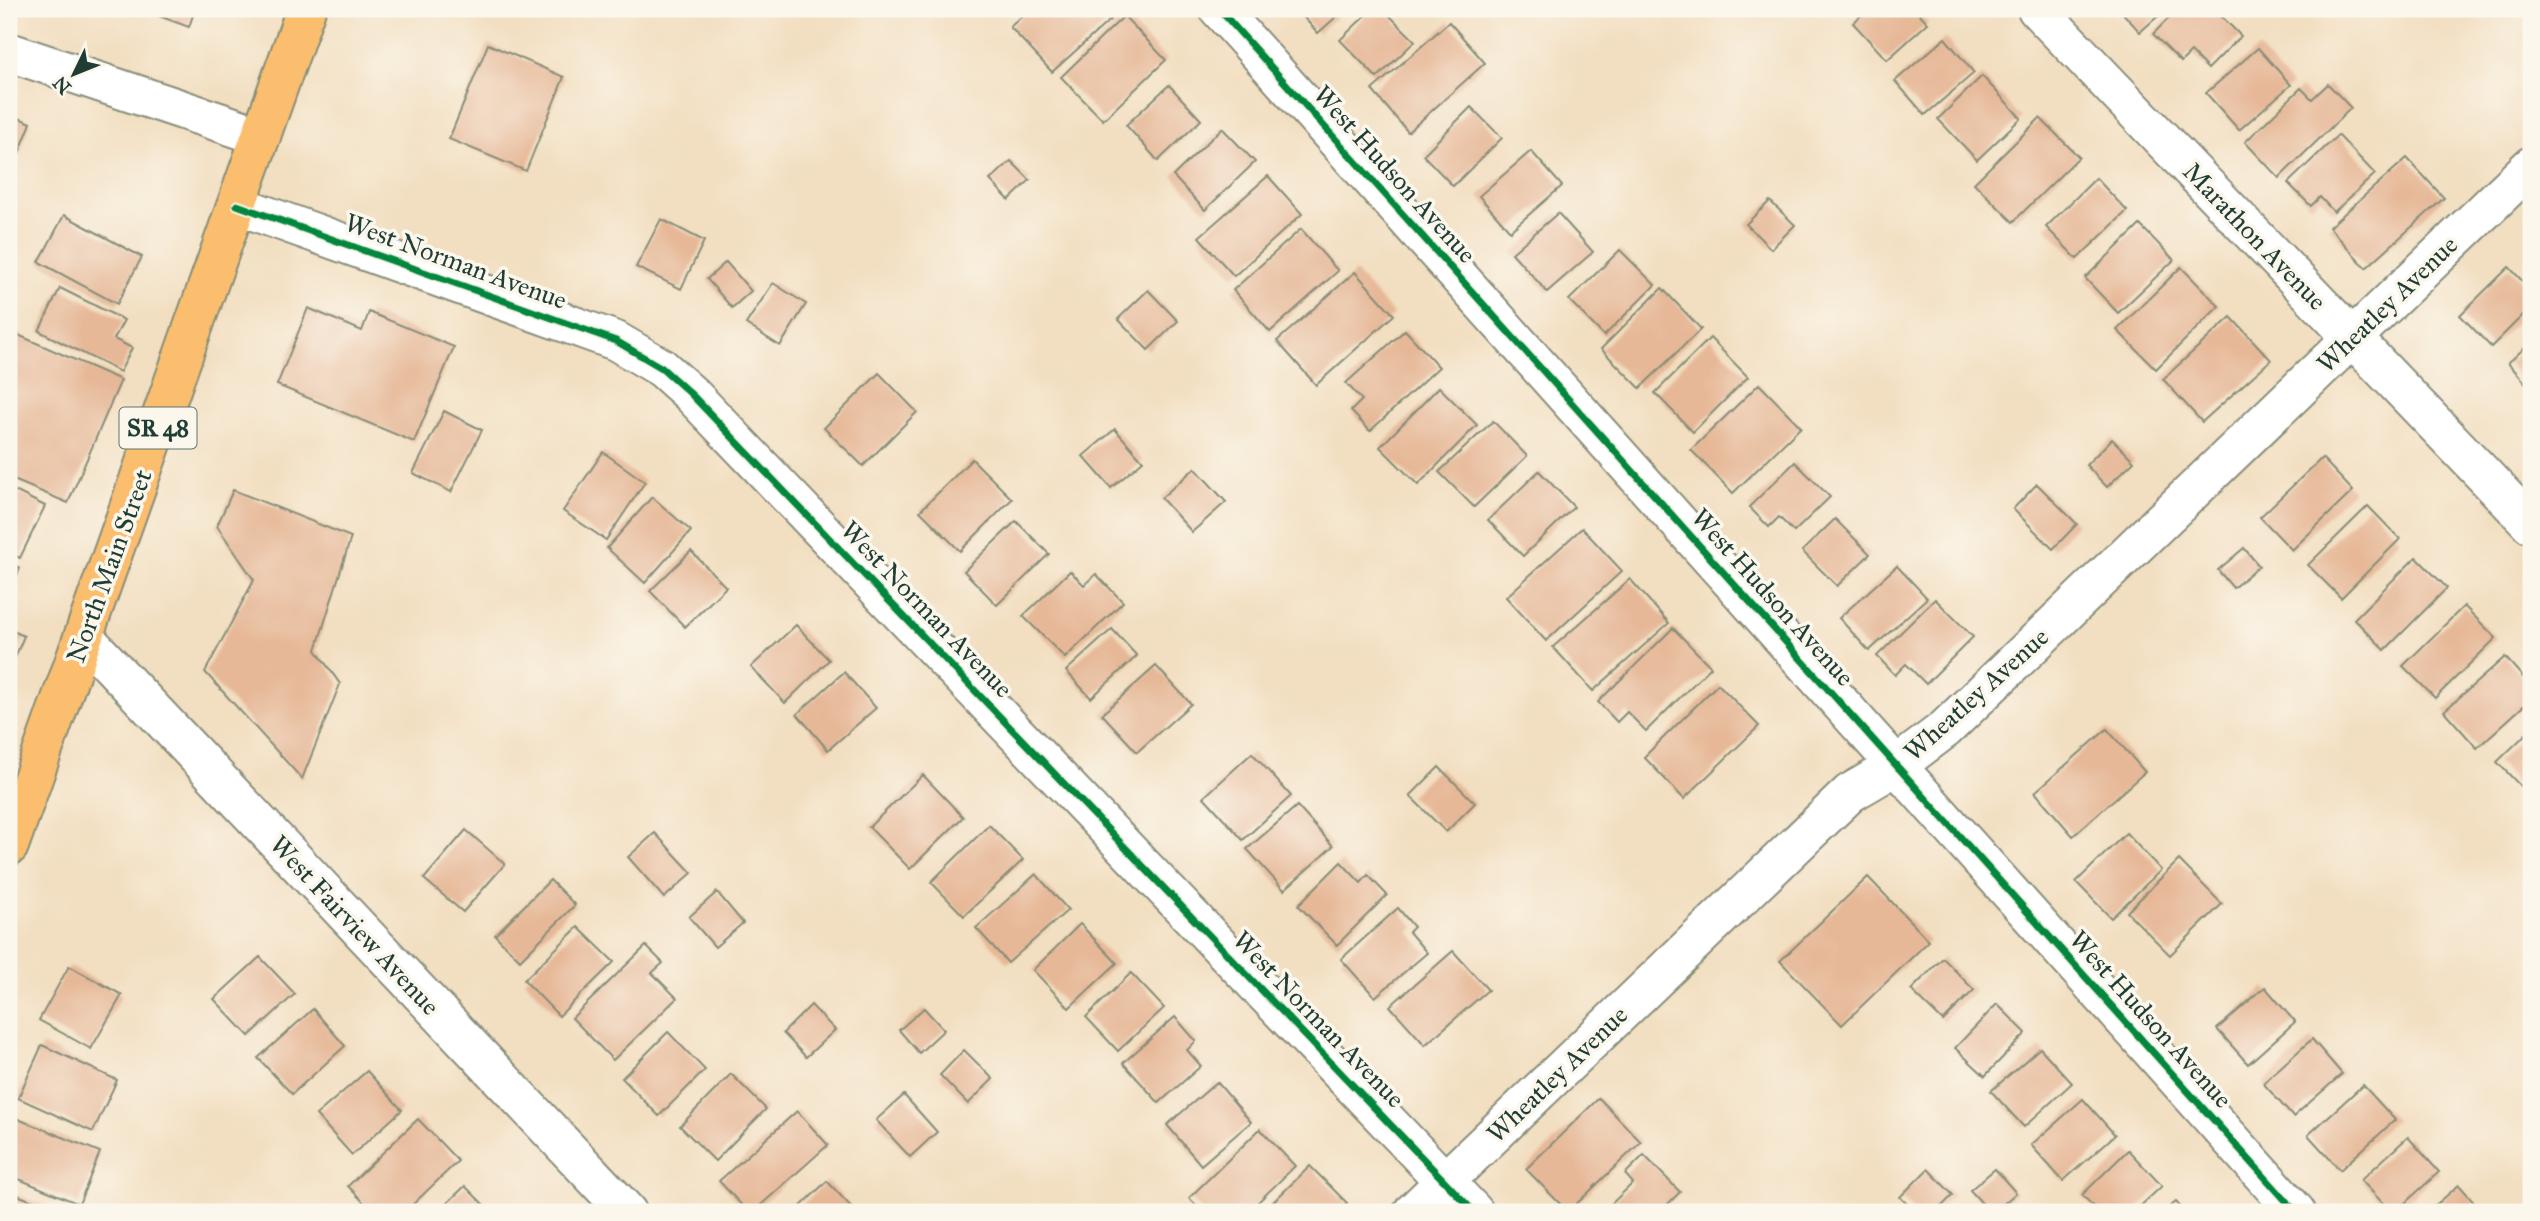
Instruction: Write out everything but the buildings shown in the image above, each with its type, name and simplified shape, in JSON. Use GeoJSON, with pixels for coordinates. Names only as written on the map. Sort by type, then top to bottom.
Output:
{"type":"FeatureCollection","features":[{"type":"Feature","properties":{"kind":"main road","name":"North Main Street"},"geometry":{"type":"LineString","coordinates":[[13,821],[84,636],[306,9]]}},
{"type":"Feature","properties":{"kind":"street","name":"West Hudson Avenue"},"geometry":{"type":"LineString","coordinates":[[1219,9],[2296,1212]]}},
{"type":"Feature","properties":{"kind":"street","name":"Marathon Avenue"},"geometry":{"type":"LineString","coordinates":[[2037,9],[2531,524]]}},
{"type":"Feature","properties":{"kind":"street"},"geometry":{"type":"LineString","coordinates":[[9,51],[261,136]]}},
{"type":"Feature","properties":{"kind":"street","name":"Wheatley Avenue"},"geometry":{"type":"LineString","coordinates":[[1413,1212],[1850,793],[1896,766],[1945,729],[2531,166]]}},
{"type":"Feature","properties":{"kind":"street","name":"West Norman Avenue"},"geometry":{"type":"LineString","coordinates":[[237,205],[616,341],[662,368],[692,395],[844,552],[1474,1212]]}},
{"type":"Feature","properties":{"kind":"street","name":"West Fairview Avenue"},"geometry":{"type":"LineString","coordinates":[[84,636],[627,1212]]}},
{"type":"Feature","properties":{"kind":"cycle path"},"geometry":{"type":"LineString","coordinates":[[1219,9],[2296,1212]]}},
{"type":"Feature","properties":{"kind":"cycle path"},"geometry":{"type":"LineString","coordinates":[[237,205],[616,341],[662,368],[692,395],[1474,1212]]}}]}
